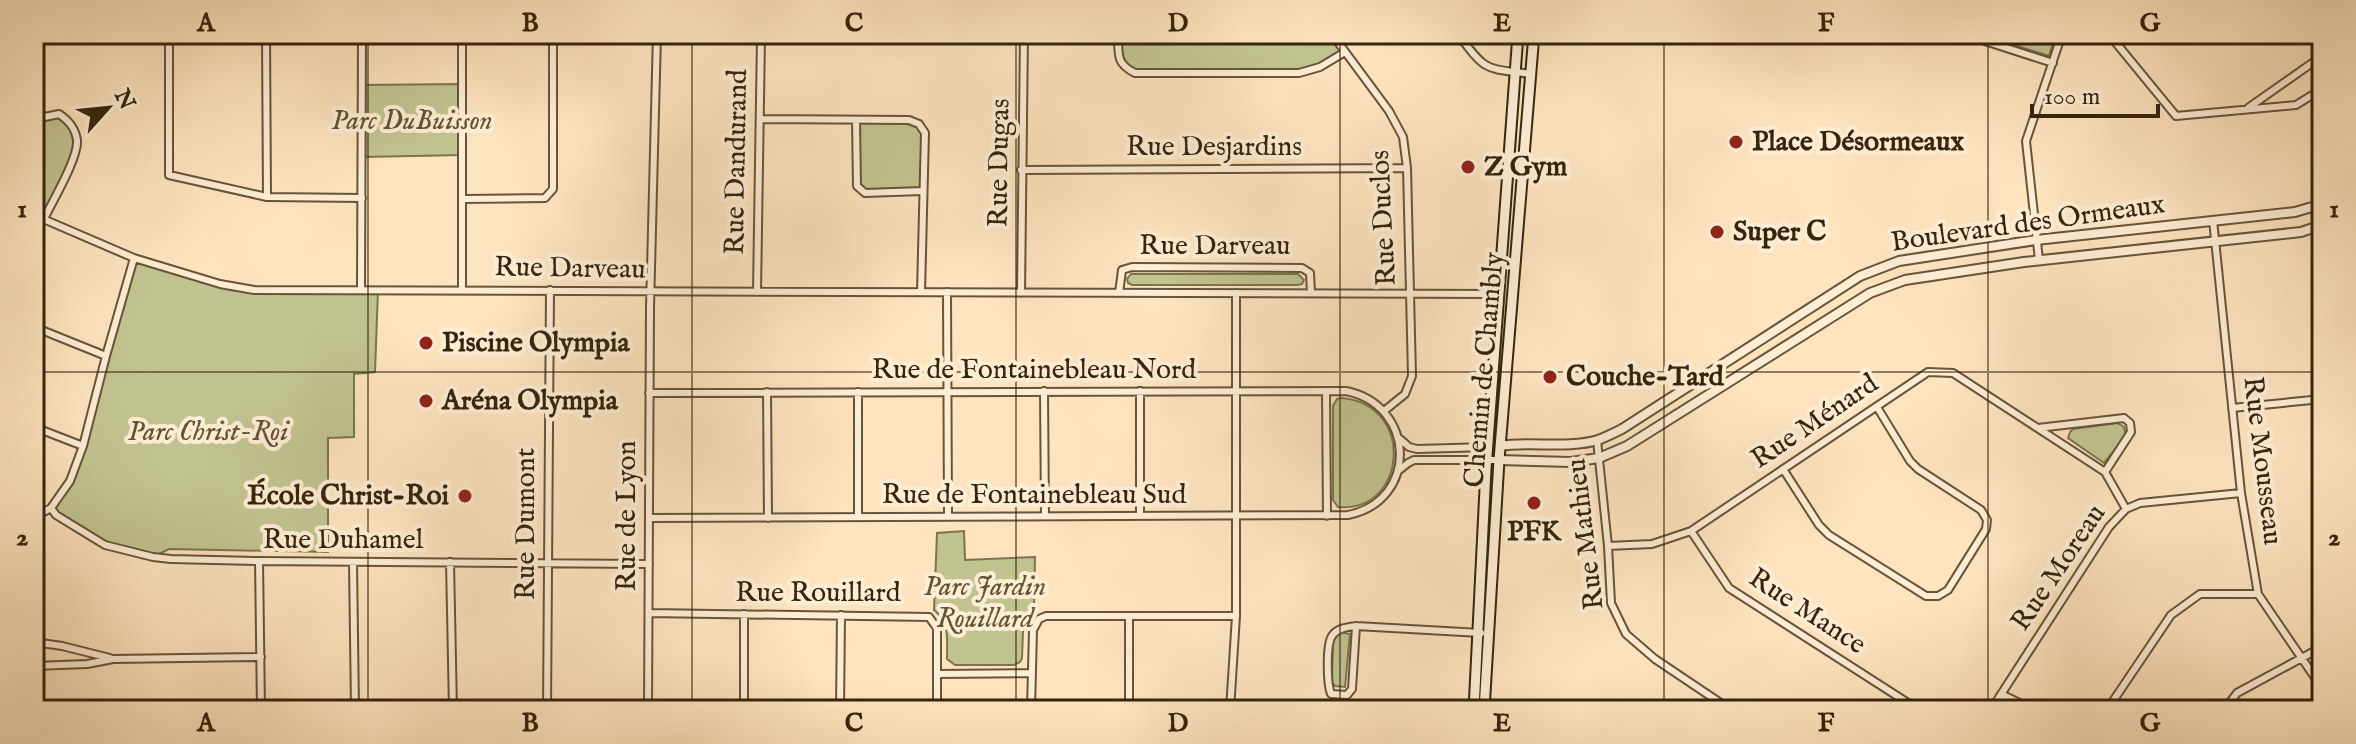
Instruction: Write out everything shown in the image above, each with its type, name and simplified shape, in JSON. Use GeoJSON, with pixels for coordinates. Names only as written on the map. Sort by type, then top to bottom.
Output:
{"type":"FeatureCollection","features":[{"type":"Feature","properties":{"kind":"main road","name":"Chemin de Chambly"},"geometry":{"type":"LineString","coordinates":[[1484,710],[1487,460],[1518,34]]}},
{"type":"Feature","properties":{"kind":"main road","name":"Chemin de Chambly"},"geometry":{"type":"LineString","coordinates":[[1474,710],[1484,633],[1534,34]]}},
{"type":"Feature","properties":{"kind":"street"},"geometry":{"type":"LineString","coordinates":[[169,34],[169,175],[267,197],[362,198]]}},
{"type":"Feature","properties":{"kind":"street"},"geometry":{"type":"LineString","coordinates":[[266,34],[267,197]]}},
{"type":"Feature","properties":{"kind":"street"},"geometry":{"type":"LineString","coordinates":[[361,289],[362,34]]}},
{"type":"Feature","properties":{"kind":"street"},"geometry":{"type":"LineString","coordinates":[[462,34],[462,290]]}},
{"type":"Feature","properties":{"kind":"street"},"geometry":{"type":"LineString","coordinates":[[463,199],[545,198],[553,189],[553,34]]}},
{"type":"Feature","properties":{"kind":"street","name":"Rue de Lyon"},"geometry":{"type":"LineString","coordinates":[[648,710],[650,292],[657,34]]}},
{"type":"Feature","properties":{"kind":"street","name":"Rue Dandurand"},"geometry":{"type":"LineString","coordinates":[[757,292],[763,34]]}},
{"type":"Feature","properties":{"kind":"street","name":"Rue Dugas"},"geometry":{"type":"LineString","coordinates":[[1021,293],[1024,34]]}},
{"type":"Feature","properties":{"kind":"street"},"geometry":{"type":"LineString","coordinates":[[1118,34],[1119,58],[1124,68],[1135,73],[1299,73],[1320,67],[1345,52]]}},
{"type":"Feature","properties":{"kind":"street","name":"Rue Duclos"},"geometry":{"type":"LineString","coordinates":[[1332,34],[1389,111],[1403,137],[1407,168],[1411,380],[1405,394],[1384,411]]}},
{"type":"Feature","properties":{"kind":"street"},"geometry":{"type":"LineString","coordinates":[[1458,34],[1490,69],[1531,74]]}},
{"type":"Feature","properties":{"kind":"street"},"geometry":{"type":"LineString","coordinates":[[1963,34],[2053,63]]}},
{"type":"Feature","properties":{"kind":"street"},"geometry":{"type":"LineString","coordinates":[[2039,260],[2026,141],[2062,34]]}},
{"type":"Feature","properties":{"kind":"street"},"geometry":{"type":"LineString","coordinates":[[2098,34],[2112,38],[2176,116],[2296,105],[2322,89]]}},
{"type":"Feature","properties":{"kind":"street"},"geometry":{"type":"LineString","coordinates":[[2245,110],[2322,56]]}},
{"type":"Feature","properties":{"kind":"street"},"geometry":{"type":"LineString","coordinates":[[34,123],[40,118],[59,114],[71,122],[77,141],[74,156],[44,219]]}},
{"type":"Feature","properties":{"kind":"street"},"geometry":{"type":"LineString","coordinates":[[760,119],[909,120],[919,124],[925,133],[921,292]]}},
{"type":"Feature","properties":{"kind":"street"},"geometry":{"type":"LineString","coordinates":[[856,120],[857,186],[865,193],[922,191]]}},
{"type":"Feature","properties":{"kind":"street","name":"Rue Desjardins"},"geometry":{"type":"LineString","coordinates":[[1021,170],[1407,168]]}},
{"type":"Feature","properties":{"kind":"street","name":"Boulevard des Ormeaux"},"geometry":{"type":"LineString","coordinates":[[1500,446],[1569,444],[1597,440],[1622,429],[1860,276],[1899,261],[2036,240],[2295,212],[2322,204]]}},
{"type":"Feature","properties":{"kind":"street","name":"Rue Darveau"},"geometry":{"type":"LineString","coordinates":[[34,215],[134,258],[220,284],[254,290],[1498,294]]}},
{"type":"Feature","properties":{"kind":"street","name":"Rue Mousseau"},"geometry":{"type":"LineString","coordinates":[[2213,220],[2241,493],[2258,594],[2322,688]]}},
{"type":"Feature","properties":{"kind":"street","name":"Boulevard des Ormeaux"},"geometry":{"type":"LineString","coordinates":[[1499,460],[1571,462],[1599,458],[1627,446],[1870,293],[1905,280],[2039,260],[2301,232],[2322,225]]}},
{"type":"Feature","properties":{"kind":"street"},"geometry":{"type":"LineString","coordinates":[[34,517],[51,508],[70,481],[83,446],[134,258]]}},
{"type":"Feature","properties":{"kind":"street","name":"Rue Darveau"},"geometry":{"type":"LineString","coordinates":[[1119,293],[1122,270],[1147,267],[1302,268],[1310,273],[1311,293]]}},
{"type":"Feature","properties":{"kind":"street","name":"Rue Dumont"},"geometry":{"type":"LineString","coordinates":[[547,710],[550,290]]}},
{"type":"Feature","properties":{"kind":"street"},"geometry":{"type":"LineString","coordinates":[[947,292],[948,517]]}},
{"type":"Feature","properties":{"kind":"street"},"geometry":{"type":"LineString","coordinates":[[1230,710],[1236,616],[1236,293]]}},
{"type":"Feature","properties":{"kind":"street"},"geometry":{"type":"LineString","coordinates":[[34,327],[106,356]]}},
{"type":"Feature","properties":{"kind":"street","name":"Rue Ménard"},"geometry":{"type":"LineString","coordinates":[[1608,546],[1652,544],[1691,531],[1928,372],[1953,373],[2105,472],[2126,509]]}},
{"type":"Feature","properties":{"kind":"street"},"geometry":{"type":"LineString","coordinates":[[1044,391],[1045,516]]}},
{"type":"Feature","properties":{"kind":"street"},"geometry":{"type":"LineString","coordinates":[[1140,391],[1140,516]]}},
{"type":"Feature","properties":{"kind":"street"},"geometry":{"type":"LineString","coordinates":[[1326,391],[1327,516]]}},
{"type":"Feature","properties":{"kind":"street","name":"Rue de Fontainebleau Nord"},"geometry":{"type":"LineString","coordinates":[[649,393],[1346,391],[1361,395],[1384,411]]}},
{"type":"Feature","properties":{"kind":"street"},"geometry":{"type":"LineString","coordinates":[[767,392],[768,518]]}},
{"type":"Feature","properties":{"kind":"street"},"geometry":{"type":"LineString","coordinates":[[858,392],[858,517]]}},
{"type":"Feature","properties":{"kind":"street"},"geometry":{"type":"LineString","coordinates":[[2232,408],[2322,399]]}},
{"type":"Feature","properties":{"kind":"street"},"geometry":{"type":"LineString","coordinates":[[1783,469],[1819,525],[1829,535],[1926,596],[1938,596],[1948,590],[1986,529],[1987,520],[1981,510],[1910,461],[1877,407]]}},
{"type":"Feature","properties":{"kind":"street"},"geometry":{"type":"LineString","coordinates":[[1384,411],[1398,437],[1409,447],[1500,446]]}},
{"type":"Feature","properties":{"kind":"street"},"geometry":{"type":"LineString","coordinates":[[2038,428],[2124,418],[2130,423],[2131,432],[2105,472]]}},
{"type":"Feature","properties":{"kind":"street"},"geometry":{"type":"LineString","coordinates":[[34,427],[83,446]]}},
{"type":"Feature","properties":{"kind":"street"},"geometry":{"type":"LineString","coordinates":[[1398,437],[1398,471]]}},
{"type":"Feature","properties":{"kind":"street","name":"Rue Mathieu"},"geometry":{"type":"LineString","coordinates":[[1597,440],[1611,603],[1626,634],[1655,659],[1731,710]]}},
{"type":"Feature","properties":{"kind":"street"},"geometry":{"type":"LineString","coordinates":[[1398,471],[1414,460],[1499,460]]}},
{"type":"Feature","properties":{"kind":"street","name":"Rue de Fontainebleau Sud"},"geometry":{"type":"LineString","coordinates":[[649,518],[1327,516],[1355,514],[1371,506],[1387,493],[1398,471]]}},
{"type":"Feature","properties":{"kind":"street","name":"Rue Moreau"},"geometry":{"type":"LineString","coordinates":[[1991,710],[2109,527],[2126,509],[2140,503],[2241,493]]}},
{"type":"Feature","properties":{"kind":"street","name":"Rue Duhamel"},"geometry":{"type":"LineString","coordinates":[[51,508],[56,515],[118,550],[171,559],[649,564]]}},
{"type":"Feature","properties":{"kind":"street","name":"Rue Mance"},"geometry":{"type":"LineString","coordinates":[[1691,531],[1729,588],[1919,710]]}},
{"type":"Feature","properties":{"kind":"street"},"geometry":{"type":"LineString","coordinates":[[259,561],[261,710]]}},
{"type":"Feature","properties":{"kind":"street"},"geometry":{"type":"LineString","coordinates":[[353,562],[355,710]]}},
{"type":"Feature","properties":{"kind":"street"},"geometry":{"type":"LineString","coordinates":[[450,562],[453,710]]}},
{"type":"Feature","properties":{"kind":"street"},"geometry":{"type":"LineString","coordinates":[[2096,710],[2109,707],[2171,615],[2200,594],[2258,594]]}},
{"type":"Feature","properties":{"kind":"street","name":"Rue Rouillard"},"geometry":{"type":"LineString","coordinates":[[649,613],[924,615],[937,628],[937,674]]}},
{"type":"Feature","properties":{"kind":"street"},"geometry":{"type":"LineString","coordinates":[[744,614],[744,710]]}},
{"type":"Feature","properties":{"kind":"street"},"geometry":{"type":"LineString","coordinates":[[840,710],[841,615]]}},
{"type":"Feature","properties":{"kind":"street"},"geometry":{"type":"LineString","coordinates":[[1031,710],[1033,630],[1039,619],[1053,615],[1236,616]]}},
{"type":"Feature","properties":{"kind":"street"},"geometry":{"type":"LineString","coordinates":[[1129,616],[1129,710]]}},
{"type":"Feature","properties":{"kind":"street"},"geometry":{"type":"LineString","coordinates":[[1356,626],[1352,689],[1347,695],[1331,694],[1327,685],[1330,639],[1336,632],[1356,626],[1484,633]]}},
{"type":"Feature","properties":{"kind":"street"},"geometry":{"type":"LineString","coordinates":[[34,642],[113,659]]}},
{"type":"Feature","properties":{"kind":"street"},"geometry":{"type":"LineString","coordinates":[[2224,710],[2237,693],[2322,647]]}},
{"type":"Feature","properties":{"kind":"street"},"geometry":{"type":"LineString","coordinates":[[34,666],[87,664],[113,659],[261,657]]}},
{"type":"Feature","properties":{"kind":"street"},"geometry":{"type":"LineString","coordinates":[[937,710],[937,674],[1031,673]]}},
{"type":"Feature","properties":{"kind":"street"},"geometry":{"type":"LineString","coordinates":[[2001,694],[2034,710]]}},
{"type":"Feature","properties":{"kind":"green space"},"geometry":{"type":"Polygon","coordinates":[[[1118,34],[1332,34],[1345,52],[1320,67],[1299,73],[1135,73],[1124,68],[1118,34]]]}},
{"type":"Feature","properties":{"kind":"green space"},"geometry":{"type":"Polygon","coordinates":[[[1980,34],[2056,34],[2049,56],[1980,34]]]}},
{"type":"Feature","properties":{"kind":"green space","name":"Parc DuBuisson"},"geometry":{"type":"Polygon","coordinates":[[[461,84],[462,155],[363,157],[362,85],[461,84]]]}},
{"type":"Feature","properties":{"kind":"green space"},"geometry":{"type":"Polygon","coordinates":[[[59,114],[73,128],[76,148],[70,168],[44,219],[34,215],[34,123],[59,114]]]}},
{"type":"Feature","properties":{"kind":"green space"},"geometry":{"type":"Polygon","coordinates":[[[856,120],[909,120],[919,124],[925,133],[922,191],[865,193],[857,186],[856,120]]]}},
{"type":"Feature","properties":{"kind":"green space","name":"Parc Christ-Roi"},"geometry":{"type":"Polygon","coordinates":[[[134,258],[220,284],[254,290],[378,290],[375,372],[354,374],[354,437],[328,438],[328,552],[169,549],[153,557],[105,545],[51,508],[70,481],[134,258]]]}},
{"type":"Feature","properties":{"kind":"green space"},"geometry":{"type":"Polygon","coordinates":[[[1131,274],[1298,274],[1304,280],[1298,285],[1132,285],[1127,279],[1131,274]]]}},
{"type":"Feature","properties":{"kind":"green space"},"geometry":{"type":"Polygon","coordinates":[[[1337,399],[1366,405],[1383,419],[1392,437],[1394,458],[1389,477],[1378,494],[1361,505],[1338,507],[1333,500],[1333,406],[1337,399]]]}},
{"type":"Feature","properties":{"kind":"green space"},"geometry":{"type":"Polygon","coordinates":[[[2117,423],[2124,427],[2126,436],[2104,463],[2068,438],[2073,429],[2117,423]]]}},
{"type":"Feature","properties":{"kind":"green space","name":"Parc Jardin Rouillard"},"geometry":{"type":"Polygon","coordinates":[[[964,531],[965,560],[1035,557],[1034,612],[1023,630],[1022,658],[1014,665],[955,665],[947,659],[945,626],[934,610],[937,533],[964,531]]]}},
{"type":"Feature","properties":{"kind":"green space"},"geometry":{"type":"Polygon","coordinates":[[[1339,632],[1350,634],[1345,687],[1335,686],[1332,682],[1333,637],[1339,632]]]}},
{"type":"Feature","properties":{"kind":"place","name":"Place Désormeaux"},"geometry":{"type":"Point","coordinates":[1736,142]}},
{"type":"Feature","properties":{"kind":"place","name":"Z Gym"},"geometry":{"type":"Point","coordinates":[1468,167]}},
{"type":"Feature","properties":{"kind":"place","name":"Super C"},"geometry":{"type":"Point","coordinates":[1717,232]}},
{"type":"Feature","properties":{"kind":"place","name":"Piscine Olympia"},"geometry":{"type":"Point","coordinates":[426,343]}},
{"type":"Feature","properties":{"kind":"place","name":"Couche-Tard"},"geometry":{"type":"Point","coordinates":[1550,377]}},
{"type":"Feature","properties":{"kind":"place","name":"Aréna Olympia"},"geometry":{"type":"Point","coordinates":[426,401]}},
{"type":"Feature","properties":{"kind":"place","name":"École Christ-Roi"},"geometry":{"type":"Point","coordinates":[465,496]}},
{"type":"Feature","properties":{"kind":"place","name":"PFK"},"geometry":{"type":"Point","coordinates":[1534,503]}}]}
